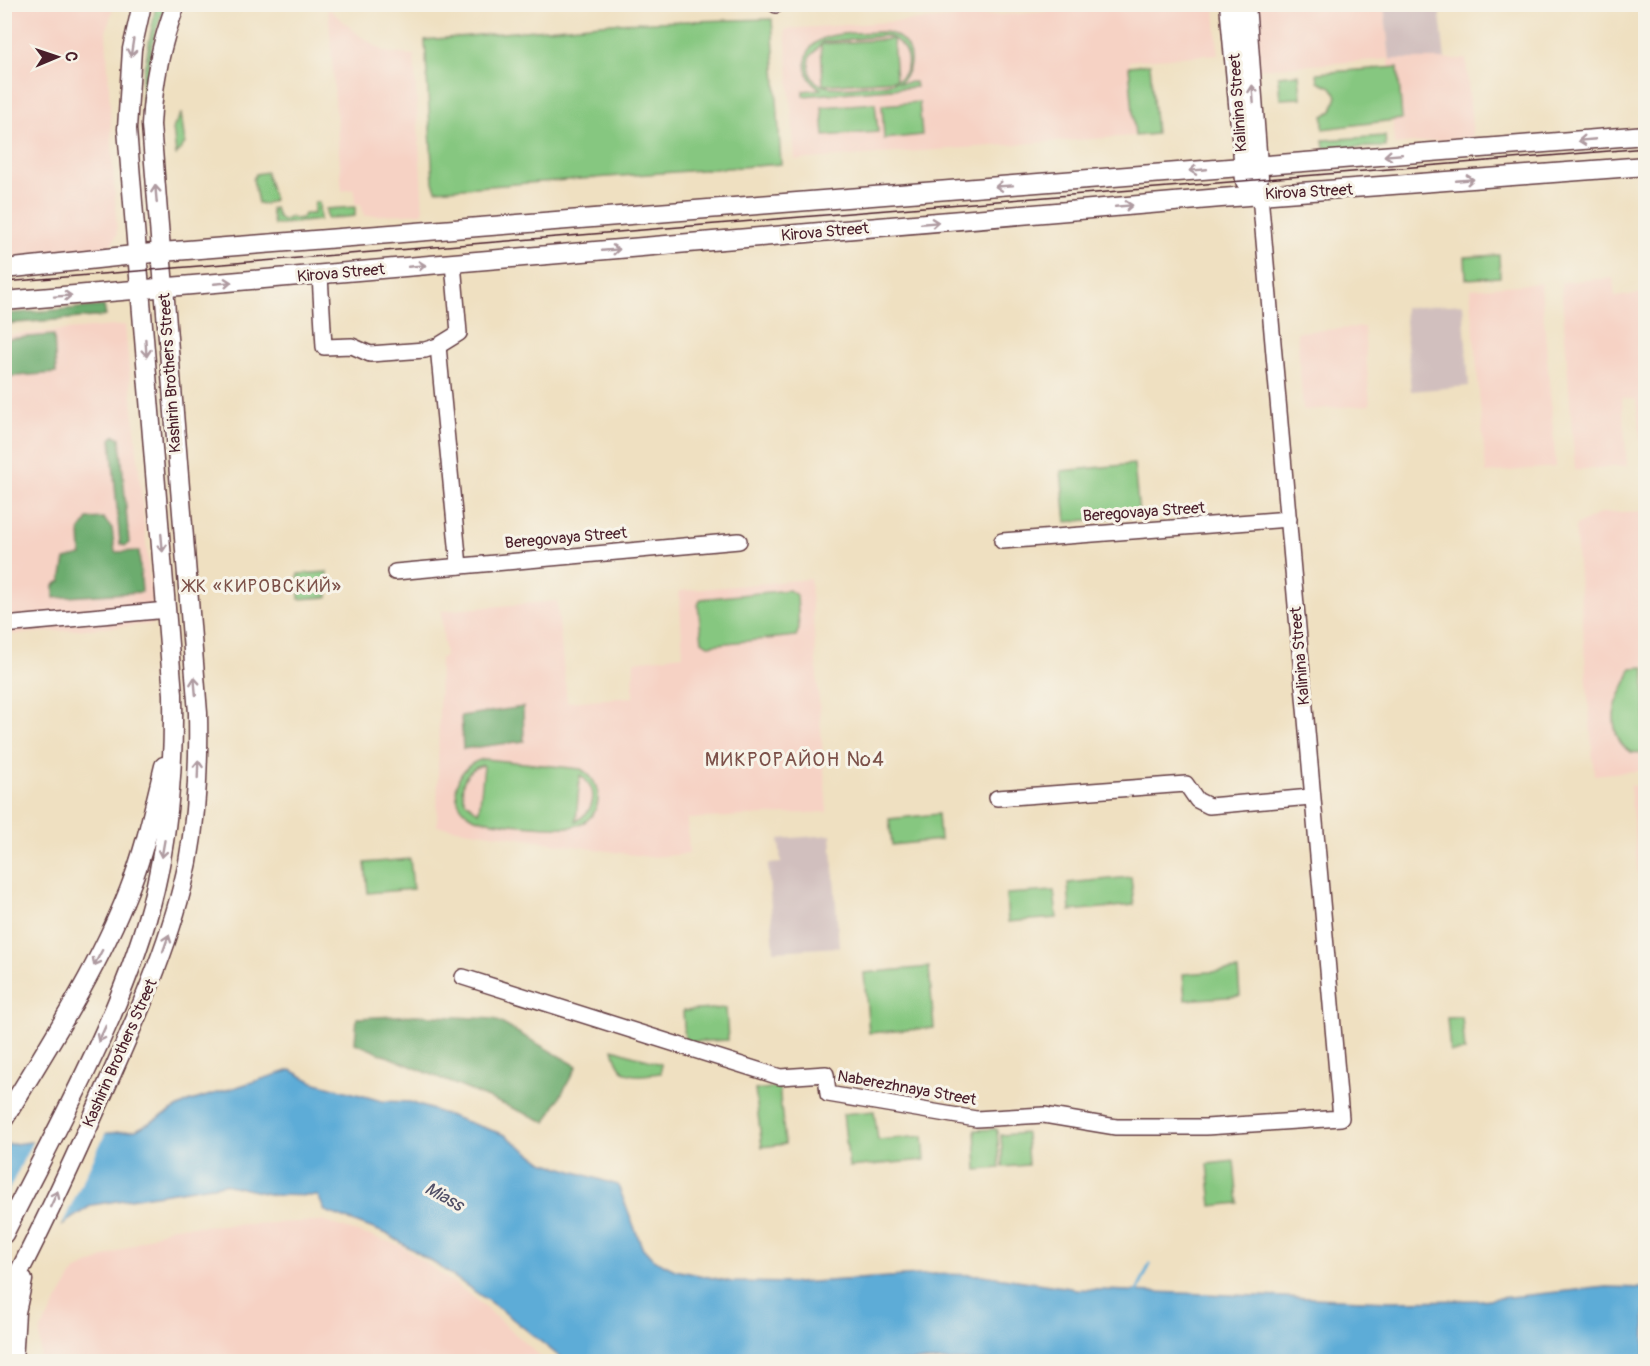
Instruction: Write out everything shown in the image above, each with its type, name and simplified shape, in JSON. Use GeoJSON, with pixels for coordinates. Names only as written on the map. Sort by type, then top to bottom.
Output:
{"type":"FeatureCollection","features":[{"type":"Feature","properties":{"kind":"main road","name":"Kashirin Brothers Street"},"geometry":{"type":"LineString","coordinates":[[4,1234],[90,1058],[132,962],[155,890],[174,723],[127,93],[132,49],[142,4]]}},
{"type":"Feature","properties":{"kind":"main road","name":"Kashirin Brothers Street"},"geometry":{"type":"LineString","coordinates":[[5,1301],[101,1100],[157,970],[186,870],[197,793],[198,713],[177,482],[151,126],[161,45],[176,4]]}},
{"type":"Feature","properties":{"kind":"main road","name":"Kalinina Street"},"geometry":{"type":"LineString","coordinates":[[1229,4],[1250,166],[1260,195]]}},
{"type":"Feature","properties":{"kind":"main road","name":"Kalinina Street"},"geometry":{"type":"LineString","coordinates":[[1246,4],[1250,166]]}},
{"type":"Feature","properties":{"kind":"main road","name":"Kirova Street"},"geometry":{"type":"LineString","coordinates":[[4,269],[162,252],[1646,135]]}},
{"type":"Feature","properties":{"kind":"main road","name":"Kirova Street"},"geometry":{"type":"LineString","coordinates":[[4,301],[1260,195],[1646,166]]}},
{"type":"Feature","properties":{"kind":"main road"},"geometry":{"type":"LineString","coordinates":[[4,1119],[86,981],[114,925],[165,788]]}},
{"type":"Feature","properties":{"kind":"main road"},"geometry":{"type":"LineString","coordinates":[[13,1362],[16,1312],[30,1252]]}},
{"type":"Feature","properties":{"kind":"street","name":"Kalinina Street"},"geometry":{"type":"LineString","coordinates":[[1260,195],[1311,798],[1341,1118]]}},
{"type":"Feature","properties":{"kind":"street"},"geometry":{"type":"LineString","coordinates":[[320,275],[324,347],[352,346],[370,354],[425,350],[438,346],[459,333],[453,263]]}},
{"type":"Feature","properties":{"kind":"street"},"geometry":{"type":"LineString","coordinates":[[438,346],[459,566]]}},
{"type":"Feature","properties":{"kind":"street","name":"Beregovaya Street"},"geometry":{"type":"LineString","coordinates":[[1002,541],[1289,519]]}},
{"type":"Feature","properties":{"kind":"street","name":"Beregovaya Street"},"geometry":{"type":"LineString","coordinates":[[395,572],[739,541]]}},
{"type":"Feature","properties":{"kind":"street"},"geometry":{"type":"LineString","coordinates":[[4,625],[167,610]]}},
{"type":"Feature","properties":{"kind":"street"},"geometry":{"type":"LineString","coordinates":[[997,798],[1186,784],[1197,800],[1209,806],[1311,798]]}},
{"type":"Feature","properties":{"kind":"street","name":"Naberezhnaya Street"},"geometry":{"type":"LineString","coordinates":[[463,977],[780,1077],[826,1074],[828,1094],[976,1119],[1044,1115],[1116,1127],[1154,1128],[1341,1118]]}},
{"type":"Feature","properties":{"kind":"shaded area"},"geometry":{"type":"Polygon","coordinates":[[[5,4],[114,5],[106,32],[117,235],[111,245],[104,249],[5,258],[5,4]]]}},
{"type":"Feature","properties":{"kind":"shaded area"},"geometry":{"type":"Polygon","coordinates":[[[1116,5],[1215,5],[1218,54],[1129,61],[1135,136],[795,160],[785,29],[1115,7],[1116,5]]]}},
{"type":"Feature","properties":{"kind":"shaded area"},"geometry":{"type":"Polygon","coordinates":[[[1252,5],[1384,5],[1390,59],[1466,59],[1473,137],[1394,145],[1389,59],[1258,69],[1252,5]]]}},
{"type":"Feature","properties":{"kind":"shaded area"},"geometry":{"type":"Polygon","coordinates":[[[1384,5],[1439,5],[1445,59],[1390,59],[1384,5]]]}},
{"type":"Feature","properties":{"kind":"shaded area"},"geometry":{"type":"Polygon","coordinates":[[[328,8],[360,36],[385,52],[414,55],[423,213],[364,216],[361,204],[355,204],[354,189],[342,191],[328,8]]]}},
{"type":"Feature","properties":{"kind":"shaded area"},"geometry":{"type":"Polygon","coordinates":[[[1613,278],[1615,297],[1645,293],[1645,478],[1636,400],[1622,397],[1627,466],[1575,470],[1561,282],[1613,278]]]}},
{"type":"Feature","properties":{"kind":"shaded area"},"geometry":{"type":"Polygon","coordinates":[[[1541,283],[1556,467],[1486,473],[1470,289],[1541,283]]]}},
{"type":"Feature","properties":{"kind":"shaded area"},"geometry":{"type":"Polygon","coordinates":[[[1463,304],[1469,386],[1411,391],[1404,308],[1463,304]]]}},
{"type":"Feature","properties":{"kind":"shaded area"},"geometry":{"type":"Polygon","coordinates":[[[125,325],[154,624],[5,635],[5,335],[125,325]]]}},
{"type":"Feature","properties":{"kind":"shaded area"},"geometry":{"type":"Polygon","coordinates":[[[1364,327],[1370,405],[1303,410],[1297,332],[1364,327]]]}},
{"type":"Feature","properties":{"kind":"shaded area"},"geometry":{"type":"Polygon","coordinates":[[[1645,511],[1645,770],[1594,775],[1575,526],[1601,513],[1645,511]]]}},
{"type":"Feature","properties":{"kind":"shaded area"},"geometry":{"type":"Polygon","coordinates":[[[810,579],[827,812],[687,819],[689,854],[649,857],[437,826],[440,658],[445,657],[441,611],[557,601],[567,702],[633,697],[634,661],[683,655],[679,591],[810,579]]]}},
{"type":"Feature","properties":{"kind":"shaded area"},"geometry":{"type":"Polygon","coordinates":[[[1646,785],[1645,951],[1630,786],[1646,785]]]}},
{"type":"Feature","properties":{"kind":"shaded area"},"geometry":{"type":"Polygon","coordinates":[[[831,835],[839,947],[774,951],[768,864],[781,863],[779,839],[831,835]]]}},
{"type":"Feature","properties":{"kind":"shaded area"},"geometry":{"type":"Polygon","coordinates":[[[322,1221],[402,1246],[473,1297],[546,1361],[40,1361],[40,1331],[75,1271],[172,1227],[322,1221]]]}},
{"type":"Feature","properties":{"kind":"green space"},"geometry":{"type":"Polygon","coordinates":[[[156,5],[166,5],[158,23],[149,62],[147,162],[142,81],[156,5]]]}},
{"type":"Feature","properties":{"kind":"green space"},"geometry":{"type":"Polygon","coordinates":[[[772,19],[781,164],[436,190],[433,182],[425,40],[612,23],[772,19]]]}},
{"type":"Feature","properties":{"kind":"green space"},"geometry":{"type":"Polygon","coordinates":[[[890,33],[905,43],[909,50],[909,67],[899,83],[915,82],[916,87],[803,96],[803,91],[821,89],[809,78],[806,66],[809,51],[815,43],[835,35],[890,33]],[[885,36],[823,42],[810,57],[809,69],[812,77],[825,86],[844,88],[889,84],[896,81],[902,76],[908,63],[904,49],[893,39],[885,36]]]}},
{"type":"Feature","properties":{"kind":"green space"},"geometry":{"type":"Polygon","coordinates":[[[893,39],[896,80],[823,85],[821,44],[893,39]]]}},
{"type":"Feature","properties":{"kind":"green space"},"geometry":{"type":"Polygon","coordinates":[[[1150,64],[1156,134],[1135,136],[1129,66],[1150,64]]]}},
{"type":"Feature","properties":{"kind":"green space"},"geometry":{"type":"Polygon","coordinates":[[[1398,67],[1402,119],[1323,129],[1323,116],[1332,111],[1337,96],[1331,87],[1318,81],[1317,73],[1398,67]]]}},
{"type":"Feature","properties":{"kind":"green space"},"geometry":{"type":"Polygon","coordinates":[[[1299,74],[1301,98],[1280,99],[1278,76],[1299,74]]]}},
{"type":"Feature","properties":{"kind":"green space"},"geometry":{"type":"Polygon","coordinates":[[[919,102],[922,135],[884,139],[882,105],[919,102]]]}},
{"type":"Feature","properties":{"kind":"green space"},"geometry":{"type":"Polygon","coordinates":[[[875,103],[878,132],[824,136],[822,107],[875,103]]]}},
{"type":"Feature","properties":{"kind":"green space"},"geometry":{"type":"Polygon","coordinates":[[[181,114],[185,143],[176,155],[173,128],[181,114]]]}},
{"type":"Feature","properties":{"kind":"green space"},"geometry":{"type":"Polygon","coordinates":[[[1385,136],[1386,147],[1324,148],[1323,140],[1385,136]]]}},
{"type":"Feature","properties":{"kind":"green space"},"geometry":{"type":"Polygon","coordinates":[[[266,172],[274,200],[265,204],[258,203],[253,179],[256,174],[266,172]]]}},
{"type":"Feature","properties":{"kind":"green space"},"geometry":{"type":"Polygon","coordinates":[[[315,202],[319,202],[320,220],[274,225],[271,209],[275,208],[278,217],[283,221],[291,217],[302,218],[304,214],[313,214],[315,202]]]}},
{"type":"Feature","properties":{"kind":"green space"},"geometry":{"type":"Polygon","coordinates":[[[355,207],[355,216],[327,219],[326,209],[355,207]]]}},
{"type":"Feature","properties":{"kind":"green space"},"geometry":{"type":"Polygon","coordinates":[[[1499,255],[1500,277],[1466,279],[1465,257],[1499,255]]]}},
{"type":"Feature","properties":{"kind":"green space"},"geometry":{"type":"Polygon","coordinates":[[[104,306],[106,316],[5,324],[5,314],[104,306]]]}},
{"type":"Feature","properties":{"kind":"green space"},"geometry":{"type":"Polygon","coordinates":[[[54,335],[56,373],[5,377],[5,339],[54,335]]]}},
{"type":"Feature","properties":{"kind":"green space"},"geometry":{"type":"Polygon","coordinates":[[[115,435],[120,438],[129,543],[125,546],[120,544],[111,439],[115,435]]]}},
{"type":"Feature","properties":{"kind":"green space"},"geometry":{"type":"Polygon","coordinates":[[[1134,464],[1139,515],[1066,522],[1061,471],[1134,464]]]}},
{"type":"Feature","properties":{"kind":"green space"},"geometry":{"type":"Polygon","coordinates":[[[103,518],[112,528],[115,552],[139,551],[142,592],[54,598],[54,585],[61,581],[65,559],[81,555],[80,530],[88,519],[103,518]]]}},
{"type":"Feature","properties":{"kind":"green space"},"geometry":{"type":"Polygon","coordinates":[[[327,572],[328,597],[299,599],[298,574],[327,572]]]}},
{"type":"Feature","properties":{"kind":"green space"},"geometry":{"type":"Polygon","coordinates":[[[789,590],[797,596],[799,629],[796,636],[708,645],[702,641],[698,605],[701,599],[789,590]]]}},
{"type":"Feature","properties":{"kind":"green space"},"geometry":{"type":"Polygon","coordinates":[[[1645,667],[1645,753],[1632,752],[1622,744],[1615,726],[1614,714],[1631,668],[1645,667]]]}},
{"type":"Feature","properties":{"kind":"green space"},"geometry":{"type":"Polygon","coordinates":[[[523,707],[524,741],[463,749],[461,716],[523,707]]]}},
{"type":"Feature","properties":{"kind":"green space"},"geometry":{"type":"Polygon","coordinates":[[[485,759],[581,769],[590,776],[598,793],[595,811],[581,824],[571,827],[506,824],[473,817],[464,810],[456,793],[461,775],[475,762],[485,759]],[[484,766],[468,774],[462,789],[465,801],[479,812],[484,766]],[[580,775],[576,821],[588,811],[593,799],[590,787],[580,775]]]}},
{"type":"Feature","properties":{"kind":"green space"},"geometry":{"type":"Polygon","coordinates":[[[938,814],[940,840],[892,845],[889,819],[938,814]]]}},
{"type":"Feature","properties":{"kind":"green space"},"geometry":{"type":"Polygon","coordinates":[[[410,859],[413,889],[368,893],[365,863],[410,859]]]}},
{"type":"Feature","properties":{"kind":"green space"},"geometry":{"type":"Polygon","coordinates":[[[1131,877],[1134,905],[1070,911],[1068,883],[1131,877]]]}},
{"type":"Feature","properties":{"kind":"green space"},"geometry":{"type":"Polygon","coordinates":[[[1054,891],[1057,918],[1008,922],[1006,894],[1054,891]]]}},
{"type":"Feature","properties":{"kind":"green space"},"geometry":{"type":"Polygon","coordinates":[[[929,967],[934,1028],[869,1033],[864,973],[929,967]]]}},
{"type":"Feature","properties":{"kind":"green space"},"geometry":{"type":"Polygon","coordinates":[[[1238,970],[1240,996],[1185,1000],[1183,974],[1238,970]]]}},
{"type":"Feature","properties":{"kind":"green space"},"geometry":{"type":"Polygon","coordinates":[[[726,1008],[728,1040],[685,1042],[683,1011],[726,1008]]]}},
{"type":"Feature","properties":{"kind":"green space"},"geometry":{"type":"Polygon","coordinates":[[[416,1015],[494,1019],[577,1066],[546,1122],[355,1043],[357,1018],[416,1015]]]}},
{"type":"Feature","properties":{"kind":"green space"},"geometry":{"type":"Polygon","coordinates":[[[1462,1017],[1465,1051],[1450,1052],[1447,1018],[1462,1017]]]}},
{"type":"Feature","properties":{"kind":"green space"},"geometry":{"type":"Polygon","coordinates":[[[613,1049],[661,1064],[661,1073],[636,1075],[624,1071],[613,1049]]]}},
{"type":"Feature","properties":{"kind":"green space"},"geometry":{"type":"Polygon","coordinates":[[[779,1087],[785,1144],[762,1147],[755,1090],[779,1087]]]}},
{"type":"Feature","properties":{"kind":"green space"},"geometry":{"type":"Polygon","coordinates":[[[874,1111],[878,1140],[923,1136],[925,1160],[849,1167],[843,1114],[874,1111]]]}},
{"type":"Feature","properties":{"kind":"green space"},"geometry":{"type":"Polygon","coordinates":[[[997,1129],[1000,1168],[977,1170],[975,1130],[997,1129]]]}},
{"type":"Feature","properties":{"kind":"green space"},"geometry":{"type":"Polygon","coordinates":[[[1026,1133],[1028,1165],[1003,1167],[1001,1135],[1026,1133]]]}},
{"type":"Feature","properties":{"kind":"green space"},"geometry":{"type":"Polygon","coordinates":[[[1234,1161],[1238,1203],[1212,1206],[1208,1164],[1234,1161]]]}},
{"type":"Feature","properties":{"kind":"water","name":"Miass"},"geometry":{"type":"Polygon","coordinates":[[[291,1070],[313,1082],[382,1101],[410,1102],[505,1135],[543,1162],[618,1185],[642,1247],[653,1259],[675,1270],[732,1282],[796,1283],[935,1274],[983,1275],[1077,1289],[1390,1301],[1480,1300],[1606,1287],[1645,1288],[1645,1361],[565,1361],[504,1312],[434,1263],[387,1234],[325,1211],[318,1196],[273,1195],[224,1184],[92,1205],[54,1230],[5,1227],[5,1145],[136,1130],[188,1102],[291,1070]]]}},
{"type":"Feature","properties":{"kind":"pier"},"geometry":{"type":"Polygon","coordinates":[[[107,1130],[59,1231],[16,1237],[4,1230],[5,1198],[34,1138],[107,1130]]]}},
{"type":"Feature","properties":{"kind":"waterway"},"geometry":{"type":"LineString","coordinates":[[1137,1292],[1150,1264]]}},
{"type":"Feature","properties":{"kind":"tram line"},"geometry":{"type":"LineString","coordinates":[[4,282],[1646,148]]}},
{"type":"Feature","properties":{"kind":"district","name":"ЖК «КИРОВСКИЙ»"},"geometry":{"type":"Point","coordinates":[263,586]}},
{"type":"Feature","properties":{"kind":"district","name":"МИКРОРАЙОН №4"},"geometry":{"type":"Point","coordinates":[795,759]}}]}
